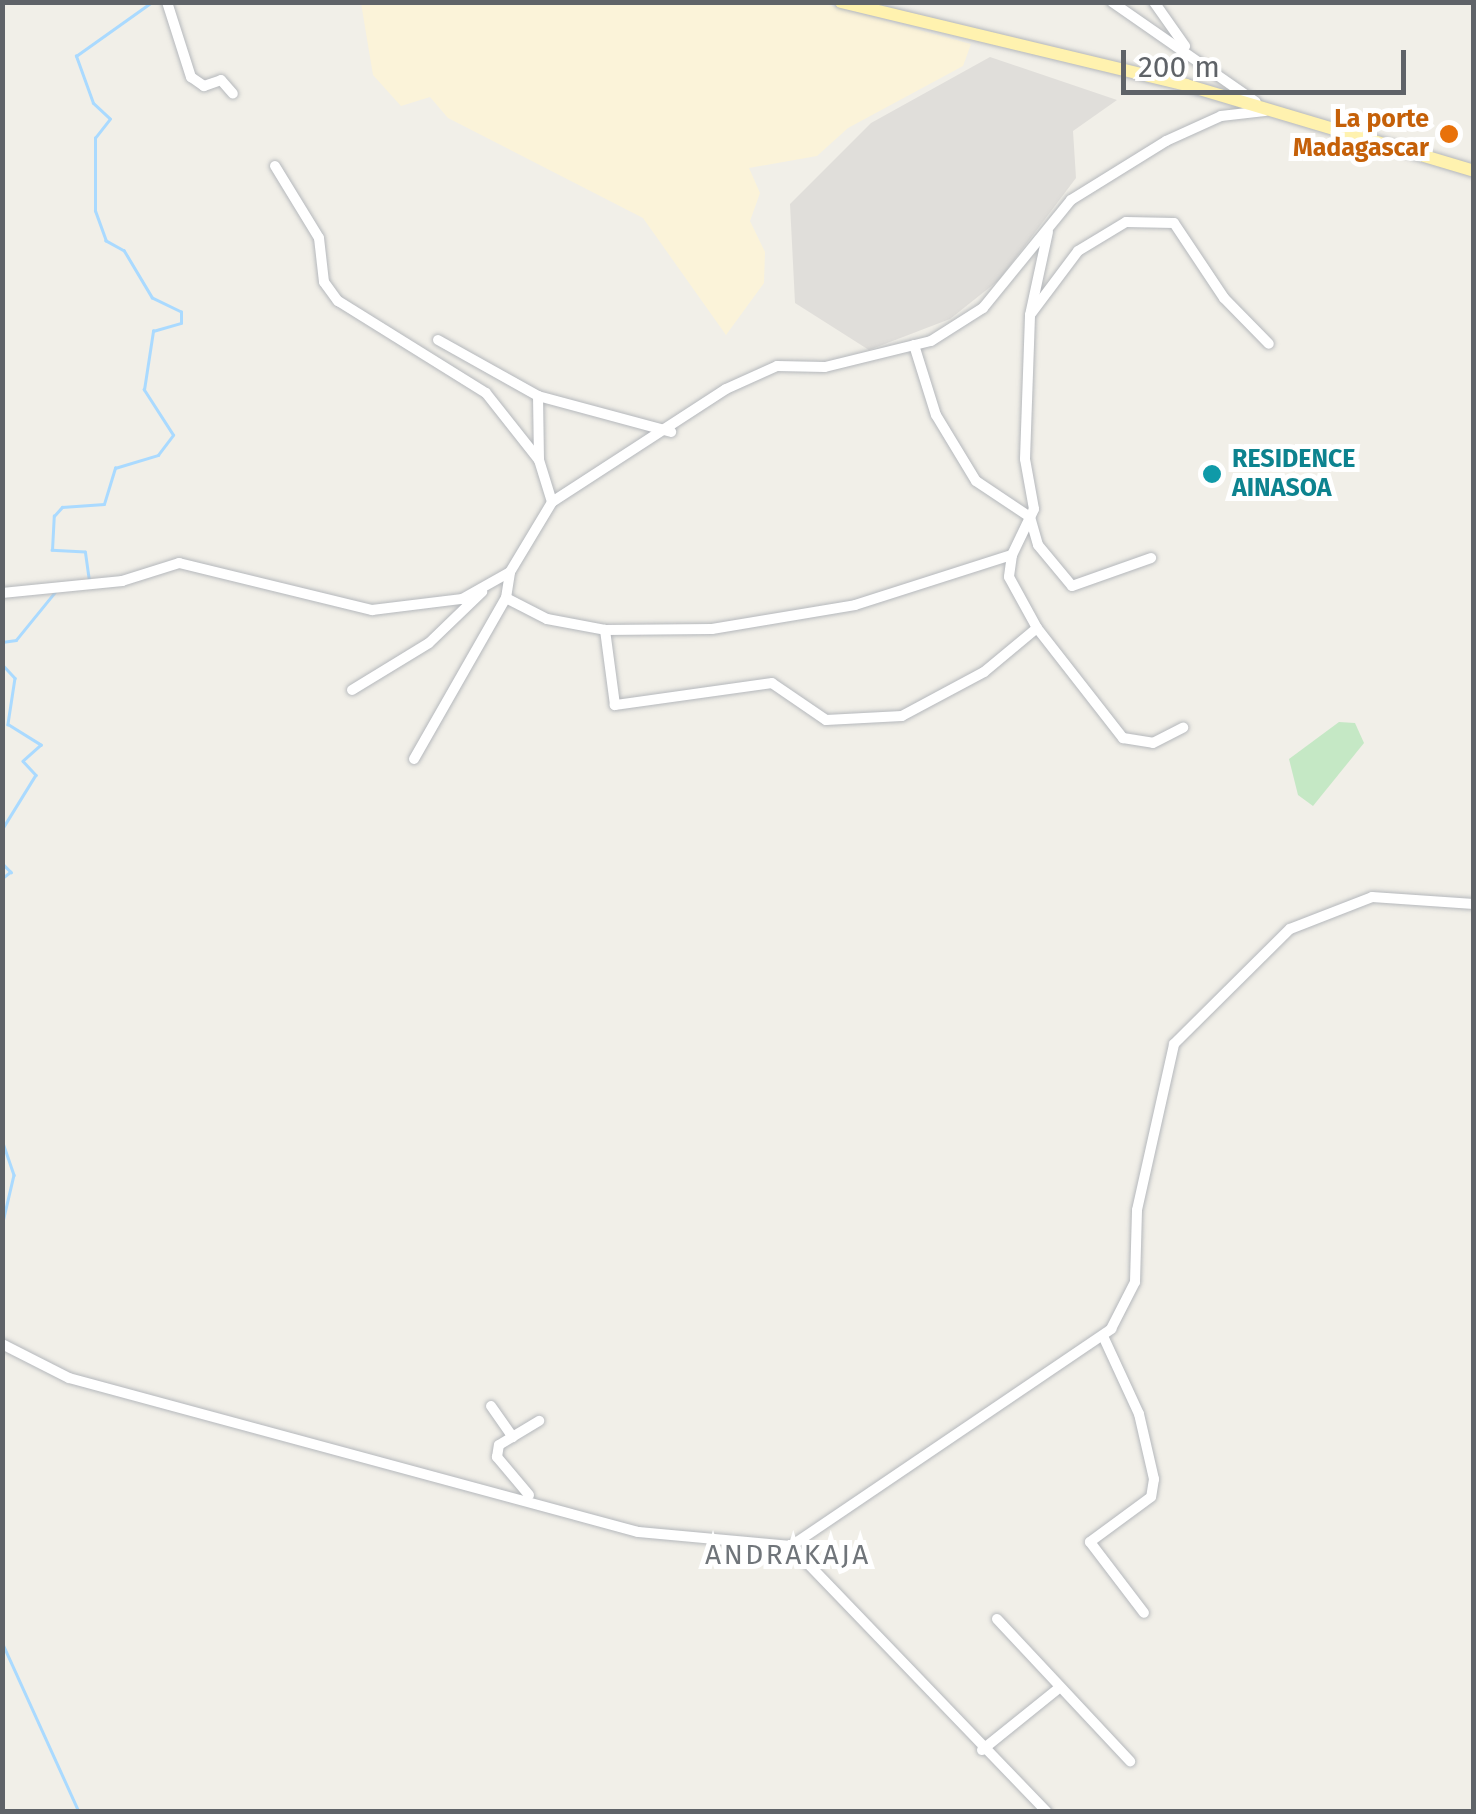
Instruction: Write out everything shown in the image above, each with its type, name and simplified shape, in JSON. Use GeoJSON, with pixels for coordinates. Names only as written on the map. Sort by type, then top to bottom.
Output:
{"type":"FeatureCollection","features":[{"type":"Feature","properties":{"kind":"main road"},"geometry":{"type":"LineString","coordinates":[[841,2],[1270,111],[1474,171]]}},
{"type":"Feature","properties":{"kind":"street"},"geometry":{"type":"LineString","coordinates":[[167,2],[191,76],[204,86],[220,80],[234,94]]}},
{"type":"Feature","properties":{"kind":"street"},"geometry":{"type":"LineString","coordinates":[[1112,2],[1270,111]]}},
{"type":"Feature","properties":{"kind":"street"},"geometry":{"type":"LineString","coordinates":[[1154,2],[1188,51]]}},
{"type":"Feature","properties":{"kind":"street"},"geometry":{"type":"LineString","coordinates":[[414,759],[506,598],[510,572],[552,502],[671,432],[759,372],[914,345],[983,308],[1071,200],[1166,141],[1222,116],[1270,111]]}},
{"type":"Feature","properties":{"kind":"street"},"geometry":{"type":"LineString","coordinates":[[275,166],[319,238],[324,282],[338,301],[486,393],[539,460]]}},
{"type":"Feature","properties":{"kind":"street"},"geometry":{"type":"LineString","coordinates":[[1030,315],[1078,250],[1126,222],[1174,222],[1224,298],[1270,344]]}},
{"type":"Feature","properties":{"kind":"street"},"geometry":{"type":"LineString","coordinates":[[1050,226],[1030,315],[1030,517],[1038,545],[1072,586],[1151,558]]}},
{"type":"Feature","properties":{"kind":"street"},"geometry":{"type":"LineString","coordinates":[[438,340],[538,396],[671,432]]}},
{"type":"Feature","properties":{"kind":"street"},"geometry":{"type":"LineString","coordinates":[[914,345],[936,414],[976,481],[1030,517]]}},
{"type":"Feature","properties":{"kind":"street"},"geometry":{"type":"LineString","coordinates":[[538,396],[539,460],[552,502]]}},
{"type":"Feature","properties":{"kind":"street"},"geometry":{"type":"LineString","coordinates":[[1030,517],[1012,554],[1009,577],[1037,628],[1123,738],[1153,743],[1183,728]]}},
{"type":"Feature","properties":{"kind":"street"},"geometry":{"type":"LineString","coordinates":[[506,598],[547,619],[605,630],[712,630],[816,613],[1012,554]]}},
{"type":"Feature","properties":{"kind":"street"},"geometry":{"type":"LineString","coordinates":[[2,593],[122,580],[178,563],[372,610],[482,591]]}},
{"type":"Feature","properties":{"kind":"street"},"geometry":{"type":"LineString","coordinates":[[352,690],[429,643],[482,591],[510,572]]}},
{"type":"Feature","properties":{"kind":"street"},"geometry":{"type":"LineString","coordinates":[[605,630],[615,704],[772,683],[826,720],[902,716],[984,672],[1037,628]]}},
{"type":"Feature","properties":{"kind":"street"},"geometry":{"type":"LineString","coordinates":[[2,1344],[68,1378],[530,1496],[638,1532],[792,1546],[1103,1336],[1130,1305],[1138,1210],[1174,1044],[1290,929],[1372,897],[1474,904]]}},
{"type":"Feature","properties":{"kind":"street"},"geometry":{"type":"LineString","coordinates":[[1103,1336],[1138,1414],[1154,1479],[1152,1496],[1090,1542],[1144,1614]]}},
{"type":"Feature","properties":{"kind":"street"},"geometry":{"type":"LineString","coordinates":[[491,1406],[512,1437]]}},
{"type":"Feature","properties":{"kind":"street"},"geometry":{"type":"LineString","coordinates":[[530,1496],[497,1457],[512,1437],[539,1421]]}},
{"type":"Feature","properties":{"kind":"street"},"geometry":{"type":"LineString","coordinates":[[792,1546],[982,1750],[1047,1812]]}},
{"type":"Feature","properties":{"kind":"street"},"geometry":{"type":"LineString","coordinates":[[997,1619],[1130,1761]]}},
{"type":"Feature","properties":{"kind":"street"},"geometry":{"type":"LineString","coordinates":[[982,1750],[1060,1688]]}},
{"type":"Feature","properties":{"kind":"shaded area"},"geometry":{"type":"Polygon","coordinates":[[[990,57],[1117,100],[1073,131],[1076,178],[999,280],[950,319],[869,350],[795,303],[790,204],[871,123],[990,57]]]}},
{"type":"Feature","properties":{"kind":"green space"},"geometry":{"type":"Polygon","coordinates":[[[1339,722],[1355,723],[1364,743],[1313,806],[1298,795],[1289,759],[1339,722]]]}},
{"type":"Feature","properties":{"kind":"sand"},"geometry":{"type":"Polygon","coordinates":[[[361,3],[821,3],[971,44],[963,66],[848,128],[817,156],[749,168],[760,193],[750,221],[765,252],[764,283],[726,335],[643,218],[448,118],[430,97],[401,106],[373,75],[361,3]]]}},
{"type":"Feature","properties":{"kind":"waterway"},"geometry":{"type":"LineString","coordinates":[[89,581],[85,552],[52,550],[54,516],[62,507],[104,504],[115,468],[158,455],[173,435],[144,390],[153,331],[181,323],[181,312],[152,298],[124,251],[106,241],[95,211],[95,138],[110,119],[93,103],[76,56],[152,2]]}},
{"type":"Feature","properties":{"kind":"waterway"},"geometry":{"type":"LineString","coordinates":[[2,642],[16,640],[55,592]]}},
{"type":"Feature","properties":{"kind":"waterway"},"geometry":{"type":"LineString","coordinates":[[2,664],[15,678],[8,724],[41,745],[23,761],[36,775],[2,830]]}},
{"type":"Feature","properties":{"kind":"waterway"},"geometry":{"type":"LineString","coordinates":[[2,863],[11,872],[2,879]]}},
{"type":"Feature","properties":{"kind":"waterway"},"geometry":{"type":"LineString","coordinates":[[2,1140],[14,1175],[2,1226]]}},
{"type":"Feature","properties":{"kind":"waterway"},"geometry":{"type":"LineString","coordinates":[[2,1642],[79,1812]]}},
{"type":"Feature","properties":{"kind":"place","name":"La porte Madagascar"},"geometry":{"type":"Point","coordinates":[1449,134]}},
{"type":"Feature","properties":{"kind":"place","name":"RESIDENCE AINASOA"},"geometry":{"type":"Point","coordinates":[1212,474]}},
{"type":"Feature","properties":{"kind":"district","name":"ANDRAKAJA"},"geometry":{"type":"Point","coordinates":[788,1555]}}]}
